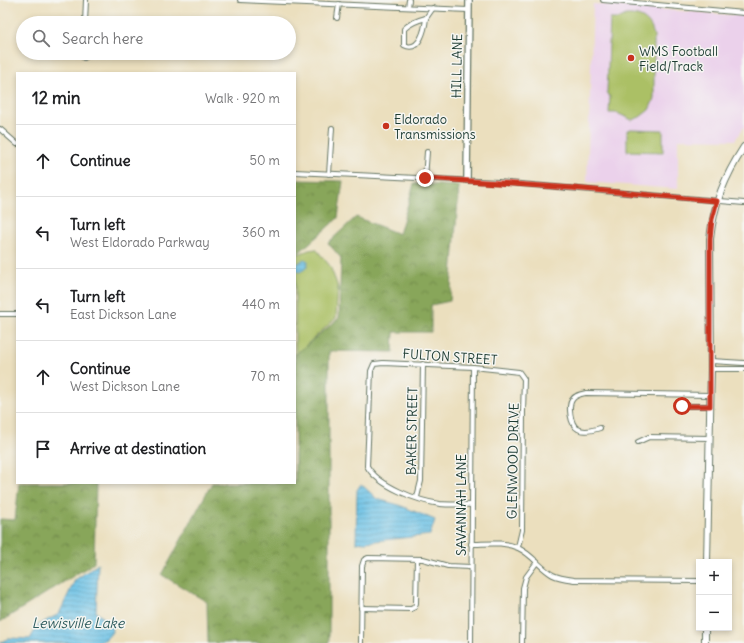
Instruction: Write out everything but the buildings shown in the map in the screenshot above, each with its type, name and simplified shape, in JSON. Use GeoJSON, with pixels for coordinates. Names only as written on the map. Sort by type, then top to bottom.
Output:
{"type":"FeatureCollection","features":[{"type":"Feature","properties":{"kind":"main road"},"geometry":{"type":"LineString","coordinates":[[707,559],[711,361],[710,239],[712,219],[725,179],[744,147]]}},
{"type":"Feature","properties":{"kind":"main road"},"geometry":{"type":"LineString","coordinates":[[705,631],[705,643]]}},
{"type":"Feature","properties":{"kind":"street"},"geometry":{"type":"LineString","coordinates":[[85,16],[86,0]]}},
{"type":"Feature","properties":{"kind":"street"},"geometry":{"type":"LineString","coordinates":[[240,0],[339,4],[346,2],[381,6],[468,10]]}},
{"type":"Feature","properties":{"kind":"street"},"geometry":{"type":"LineString","coordinates":[[381,0],[381,6]]}},
{"type":"Feature","properties":{"kind":"street"},"geometry":{"type":"LineString","coordinates":[[408,7],[409,0]]}},
{"type":"Feature","properties":{"kind":"street","name":"HILL LANE"},"geometry":{"type":"LineString","coordinates":[[467,180],[469,0]]}},
{"type":"Feature","properties":{"kind":"street"},"geometry":{"type":"LineString","coordinates":[[603,0],[744,13]]}},
{"type":"Feature","properties":{"kind":"street"},"geometry":{"type":"LineString","coordinates":[[337,18],[339,4]]}},
{"type":"Feature","properties":{"kind":"street"},"geometry":{"type":"LineString","coordinates":[[426,18],[417,21],[404,29],[404,45],[412,47],[416,45],[424,32],[426,18],[433,8]]}},
{"type":"Feature","properties":{"kind":"street"},"geometry":{"type":"LineString","coordinates":[[329,174],[332,128]]}},
{"type":"Feature","properties":{"kind":"street"},"geometry":{"type":"LineString","coordinates":[[0,129],[16,143]]}},
{"type":"Feature","properties":{"kind":"street"},"geometry":{"type":"LineString","coordinates":[[425,178],[427,152]]}},
{"type":"Feature","properties":{"kind":"street"},"geometry":{"type":"LineString","coordinates":[[296,172],[467,180],[744,203]]}},
{"type":"Feature","properties":{"kind":"street"},"geometry":{"type":"LineString","coordinates":[[0,314],[16,314]]}},
{"type":"Feature","properties":{"kind":"street"},"geometry":{"type":"LineString","coordinates":[[711,361],[744,363]]}},
{"type":"Feature","properties":{"kind":"street","name":"FULTON STREET"},"geometry":{"type":"LineString","coordinates":[[417,498],[385,485],[371,473],[367,466],[371,371],[374,364],[423,364],[472,367],[519,372],[523,375]]}},
{"type":"Feature","properties":{"kind":"street","name":"BAKER STREET"},"geometry":{"type":"LineString","coordinates":[[417,498],[420,481],[423,364]]}},
{"type":"Feature","properties":{"kind":"street","name":"SAVANNAH LANE"},"geometry":{"type":"LineString","coordinates":[[471,643],[472,367]]}},
{"type":"Feature","properties":{"kind":"street"},"geometry":{"type":"LineString","coordinates":[[710,369],[744,369]]}},
{"type":"Feature","properties":{"kind":"street","name":"GLENWOOD DRIVE"},"geometry":{"type":"LineString","coordinates":[[518,548],[522,530],[523,375]]}},
{"type":"Feature","properties":{"kind":"street"},"geometry":{"type":"LineString","coordinates":[[600,428],[585,431],[578,430],[574,426],[570,406],[572,400],[578,395],[586,393],[710,395]]}},
{"type":"Feature","properties":{"kind":"street"},"geometry":{"type":"LineString","coordinates":[[682,406],[710,406]]}},
{"type":"Feature","properties":{"kind":"street"},"geometry":{"type":"LineString","coordinates":[[638,442],[649,437],[709,438]]}},
{"type":"Feature","properties":{"kind":"street"},"geometry":{"type":"LineString","coordinates":[[417,498],[440,504],[471,505]]}},
{"type":"Feature","properties":{"kind":"street"},"geometry":{"type":"LineString","coordinates":[[471,544],[506,544],[518,548],[531,555],[553,575],[574,580],[696,581]]}},
{"type":"Feature","properties":{"kind":"street"},"geometry":{"type":"LineString","coordinates":[[361,643],[362,566],[364,560],[368,558],[418,559],[448,566],[471,566]]}},
{"type":"Feature","properties":{"kind":"street"},"geometry":{"type":"LineString","coordinates":[[361,608],[411,609],[415,607],[418,559]]}},
{"type":"Feature","properties":{"kind":"street"},"geometry":{"type":"LineString","coordinates":[[522,643],[523,588],[526,576],[537,562]]}},
{"type":"Feature","properties":{"kind":"shaded area"},"geometry":{"type":"Polygon","coordinates":[[[593,4],[744,16],[744,127],[735,140],[678,139],[678,189],[587,182],[593,4]]]}},
{"type":"Feature","properties":{"kind":"green space","name":"WMS Football Field/Track"},"geometry":{"type":"Polygon","coordinates":[[[626,15],[641,17],[645,20],[651,27],[654,37],[654,99],[649,110],[640,117],[632,120],[617,113],[609,113],[610,97],[607,92],[610,19],[618,19],[626,15]]]}},
{"type":"Feature","properties":{"kind":"green space"},"geometry":{"type":"Polygon","coordinates":[[[627,130],[663,130],[663,152],[627,151],[627,130]]]}},
{"type":"Feature","properties":{"kind":"green space"},"geometry":{"type":"Polygon","coordinates":[[[296,180],[343,181],[338,218],[296,255],[296,180]]]}},
{"type":"Feature","properties":{"kind":"green space"},"geometry":{"type":"Polygon","coordinates":[[[414,184],[459,186],[450,301],[431,305],[431,332],[394,332],[393,352],[329,351],[329,643],[208,643],[207,602],[162,575],[211,484],[296,484],[296,354],[339,318],[341,258],[328,243],[356,217],[399,234],[414,184]]]}},
{"type":"Feature","properties":{"kind":"green space"},"geometry":{"type":"Polygon","coordinates":[[[316,249],[330,266],[338,287],[336,318],[296,354],[296,255],[316,249]]]}},
{"type":"Feature","properties":{"kind":"green space"},"geometry":{"type":"Polygon","coordinates":[[[19,484],[96,484],[94,563],[0,622],[0,519],[15,520],[19,484]]]}},
{"type":"Feature","properties":{"kind":"water"},"geometry":{"type":"Polygon","coordinates":[[[304,259],[308,261],[307,267],[299,272],[296,269],[296,265],[304,259]]]}},
{"type":"Feature","properties":{"kind":"water"},"geometry":{"type":"Polygon","coordinates":[[[361,484],[377,499],[399,505],[435,520],[430,535],[356,543],[357,490],[361,484]]]}},
{"type":"Feature","properties":{"kind":"water","name":"Lewisville Lake"},"geometry":{"type":"Polygon","coordinates":[[[98,564],[96,612],[111,623],[112,632],[106,639],[98,643],[0,643],[9,638],[30,639],[38,625],[59,614],[75,580],[98,564]]]}},
{"type":"Feature","properties":{"kind":"place","name":"WMS Football Field/Track"},"geometry":{"type":"Point","coordinates":[631,58]}},
{"type":"Feature","properties":{"kind":"place","name":"Eldorado Transmissions"},"geometry":{"type":"Point","coordinates":[386,126]}},
{"type":"Feature","properties":{"kind":"route"},"geometry":{"type":"LineString","coordinates":[[425,178],[498,182],[717,201],[712,219],[710,239],[710,406],[682,406]]}}]}
